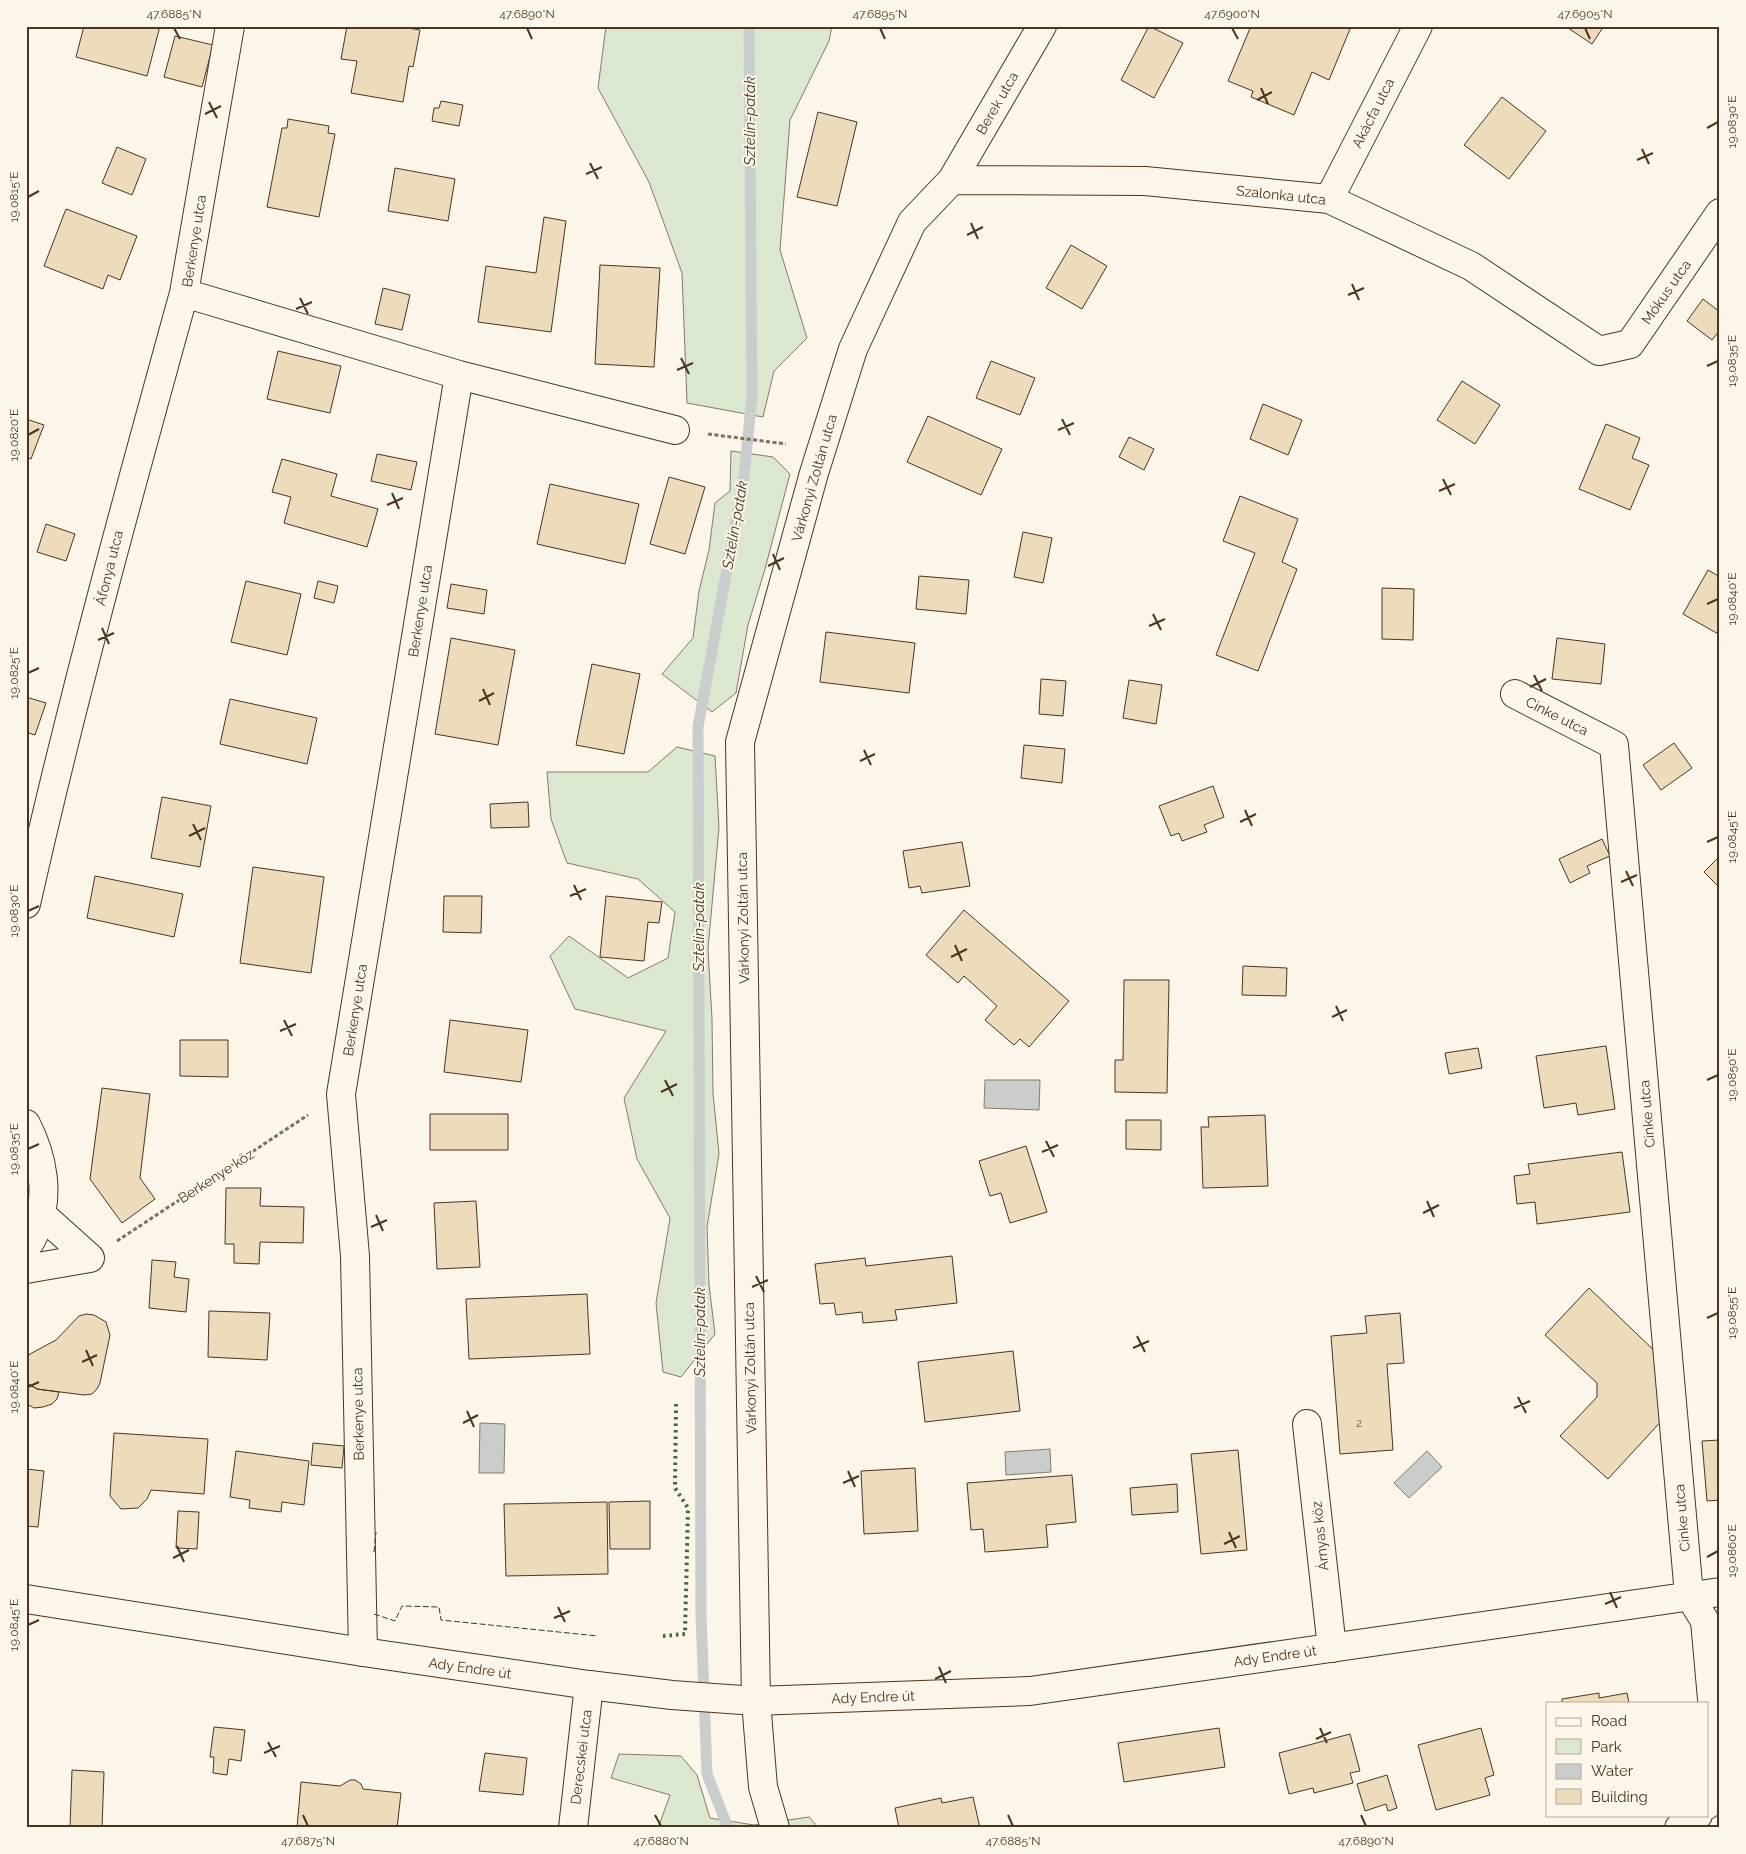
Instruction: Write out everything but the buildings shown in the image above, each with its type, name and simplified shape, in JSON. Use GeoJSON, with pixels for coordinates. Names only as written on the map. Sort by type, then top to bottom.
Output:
{"type":"FeatureCollection","features":[{"type":"Feature","properties":{"kind":"street","name":"Berkenye utca"},"geometry":{"type":"LineString","coordinates":[[230,26],[184,293],[458,375],[675,430]]}},
{"type":"Feature","properties":{"kind":"street","name":"Berek utca"},"geometry":{"type":"LineString","coordinates":[[952,180],[1042,26]]}},
{"type":"Feature","properties":{"kind":"street","name":"Akácfa utca"},"geometry":{"type":"LineString","coordinates":[[1329,199],[1418,26]]}},
{"type":"Feature","properties":{"kind":"street","name":"Szalonka utca"},"geometry":{"type":"LineString","coordinates":[[952,180],[1145,181],[1329,199],[1470,266],[1599,351]]}},
{"type":"Feature","properties":{"kind":"street","name":"Várkonyi Zoltán utca"},"geometry":{"type":"LineString","coordinates":[[775,1828],[763,1787],[745,1700],[740,742],[814,473],[853,349],[912,222],[952,180]]}},
{"type":"Feature","properties":{"kind":"street","name":"Mókus utca"},"geometry":{"type":"LineString","coordinates":[[1599,351],[1630,344],[1720,214]]}},
{"type":"Feature","properties":{"kind":"street","name":"Áfonya utca"},"geometry":{"type":"LineString","coordinates":[[26,904],[117,534],[184,293]]}},
{"type":"Feature","properties":{"kind":"street","name":"Berkenye utca"},"geometry":{"type":"LineString","coordinates":[[363,1652],[355,1256],[342,1094],[458,375]]}},
{"type":"Feature","properties":{"kind":"street","name":"Cinke utca"},"geometry":{"type":"LineString","coordinates":[[1515,694],[1614,745],[1689,1595]]}},
{"type":"Feature","properties":{"kind":"street"},"geometry":{"type":"LineString","coordinates":[[26,1124],[40,1159],[44,1186],[42,1215],[30,1243],[26,1247]]}},
{"type":"Feature","properties":{"kind":"street"},"geometry":{"type":"LineString","coordinates":[[42,1215],[90,1258]]}},
{"type":"Feature","properties":{"kind":"street"},"geometry":{"type":"LineString","coordinates":[[26,1269],[90,1258]]}},
{"type":"Feature","properties":{"kind":"street","name":"Árnyas köz"},"geometry":{"type":"LineString","coordinates":[[1307,1424],[1332,1648]]}},
{"type":"Feature","properties":{"kind":"street","name":"Ady Endre út"},"geometry":{"type":"LineString","coordinates":[[26,1599],[589,1686],[672,1695],[745,1700],[1030,1691],[1720,1592]]}},
{"type":"Feature","properties":{"kind":"street"},"geometry":{"type":"LineString","coordinates":[[1689,1595],[1706,1621],[1719,1777],[1717,1796],[1708,1804]]}},
{"type":"Feature","properties":{"kind":"street","name":"Derecskei utca"},"geometry":{"type":"LineString","coordinates":[[573,1828],[589,1686]]}},
{"type":"Feature","properties":{"kind":"street"},"geometry":{"type":"LineString","coordinates":[[1679,1828],[1697,1816]]}},
{"type":"Feature","properties":{"kind":"path"},"geometry":{"type":"LineString","coordinates":[[721,435],[786,444]]}},
{"type":"Feature","properties":{"kind":"path","name":"Berkenye köz"},"geometry":{"type":"LineString","coordinates":[[90,1258],[342,1094]]}},
{"type":"Feature","properties":{"kind":"green space"},"geometry":{"type":"Polygon","coordinates":[[[606,26],[832,26],[829,41],[790,120],[780,250],[807,338],[774,371],[763,417],[687,403],[682,273],[649,182],[598,88],[606,26]]]}},
{"type":"Feature","properties":{"kind":"green space"},"geometry":{"type":"Polygon","coordinates":[[[731,451],[773,457],[790,474],[748,625],[736,693],[712,712],[662,674],[693,638],[699,591],[709,550],[715,503],[730,491],[731,451]]]}},
{"type":"Feature","properties":{"kind":"green space"},"geometry":{"type":"Polygon","coordinates":[[[677,747],[715,756],[719,827],[708,949],[712,1019],[713,1093],[719,1154],[707,1227],[709,1285],[715,1334],[681,1377],[663,1372],[656,1303],[670,1218],[637,1159],[624,1098],[666,1031],[575,1009],[550,956],[569,936],[628,978],[668,958],[675,912],[638,879],[567,863],[551,819],[547,772],[648,772],[677,747]]]}},
{"type":"Feature","properties":{"kind":"green space"},"geometry":{"type":"Polygon","coordinates":[[[619,1754],[681,1756],[697,1775],[710,1818],[754,1825],[809,1817],[819,1828],[658,1828],[670,1795],[611,1778],[619,1754]]]}},
{"type":"Feature","properties":{"kind":"water"},"geometry":{"type":"Polygon","coordinates":[[[985,1080],[1040,1080],[1039,1110],[984,1108],[985,1080]]]}},
{"type":"Feature","properties":{"kind":"water"},"geometry":{"type":"Polygon","coordinates":[[[480,1423],[505,1424],[504,1473],[479,1473],[480,1423]]]}},
{"type":"Feature","properties":{"kind":"water"},"geometry":{"type":"Polygon","coordinates":[[[1050,1449],[1051,1472],[1006,1475],[1005,1452],[1050,1449]]]}},
{"type":"Feature","properties":{"kind":"water"},"geometry":{"type":"Polygon","coordinates":[[[1427,1451],[1442,1467],[1409,1498],[1394,1483],[1427,1451]]]}},
{"type":"Feature","properties":{"kind":"waterway","name":"Sztelin-patak"},"geometry":{"type":"LineString","coordinates":[[728,1828],[707,1774],[701,1616],[698,727],[744,477],[752,396],[749,26]]}},
{"type":"Feature","properties":{"kind":"hedge"},"geometry":{"type":"LineString","coordinates":[[663,1636],[685,1634],[688,1508],[675,1488],[676,1403]]}},
{"type":"Feature","properties":{"kind":"fence"},"geometry":{"type":"LineString","coordinates":[[374,1552],[376,1532]]}},
{"type":"Feature","properties":{"kind":"fence"},"geometry":{"type":"LineString","coordinates":[[374,1614],[395,1621],[402,1606],[439,1607],[441,1620],[598,1636]]}}]}
